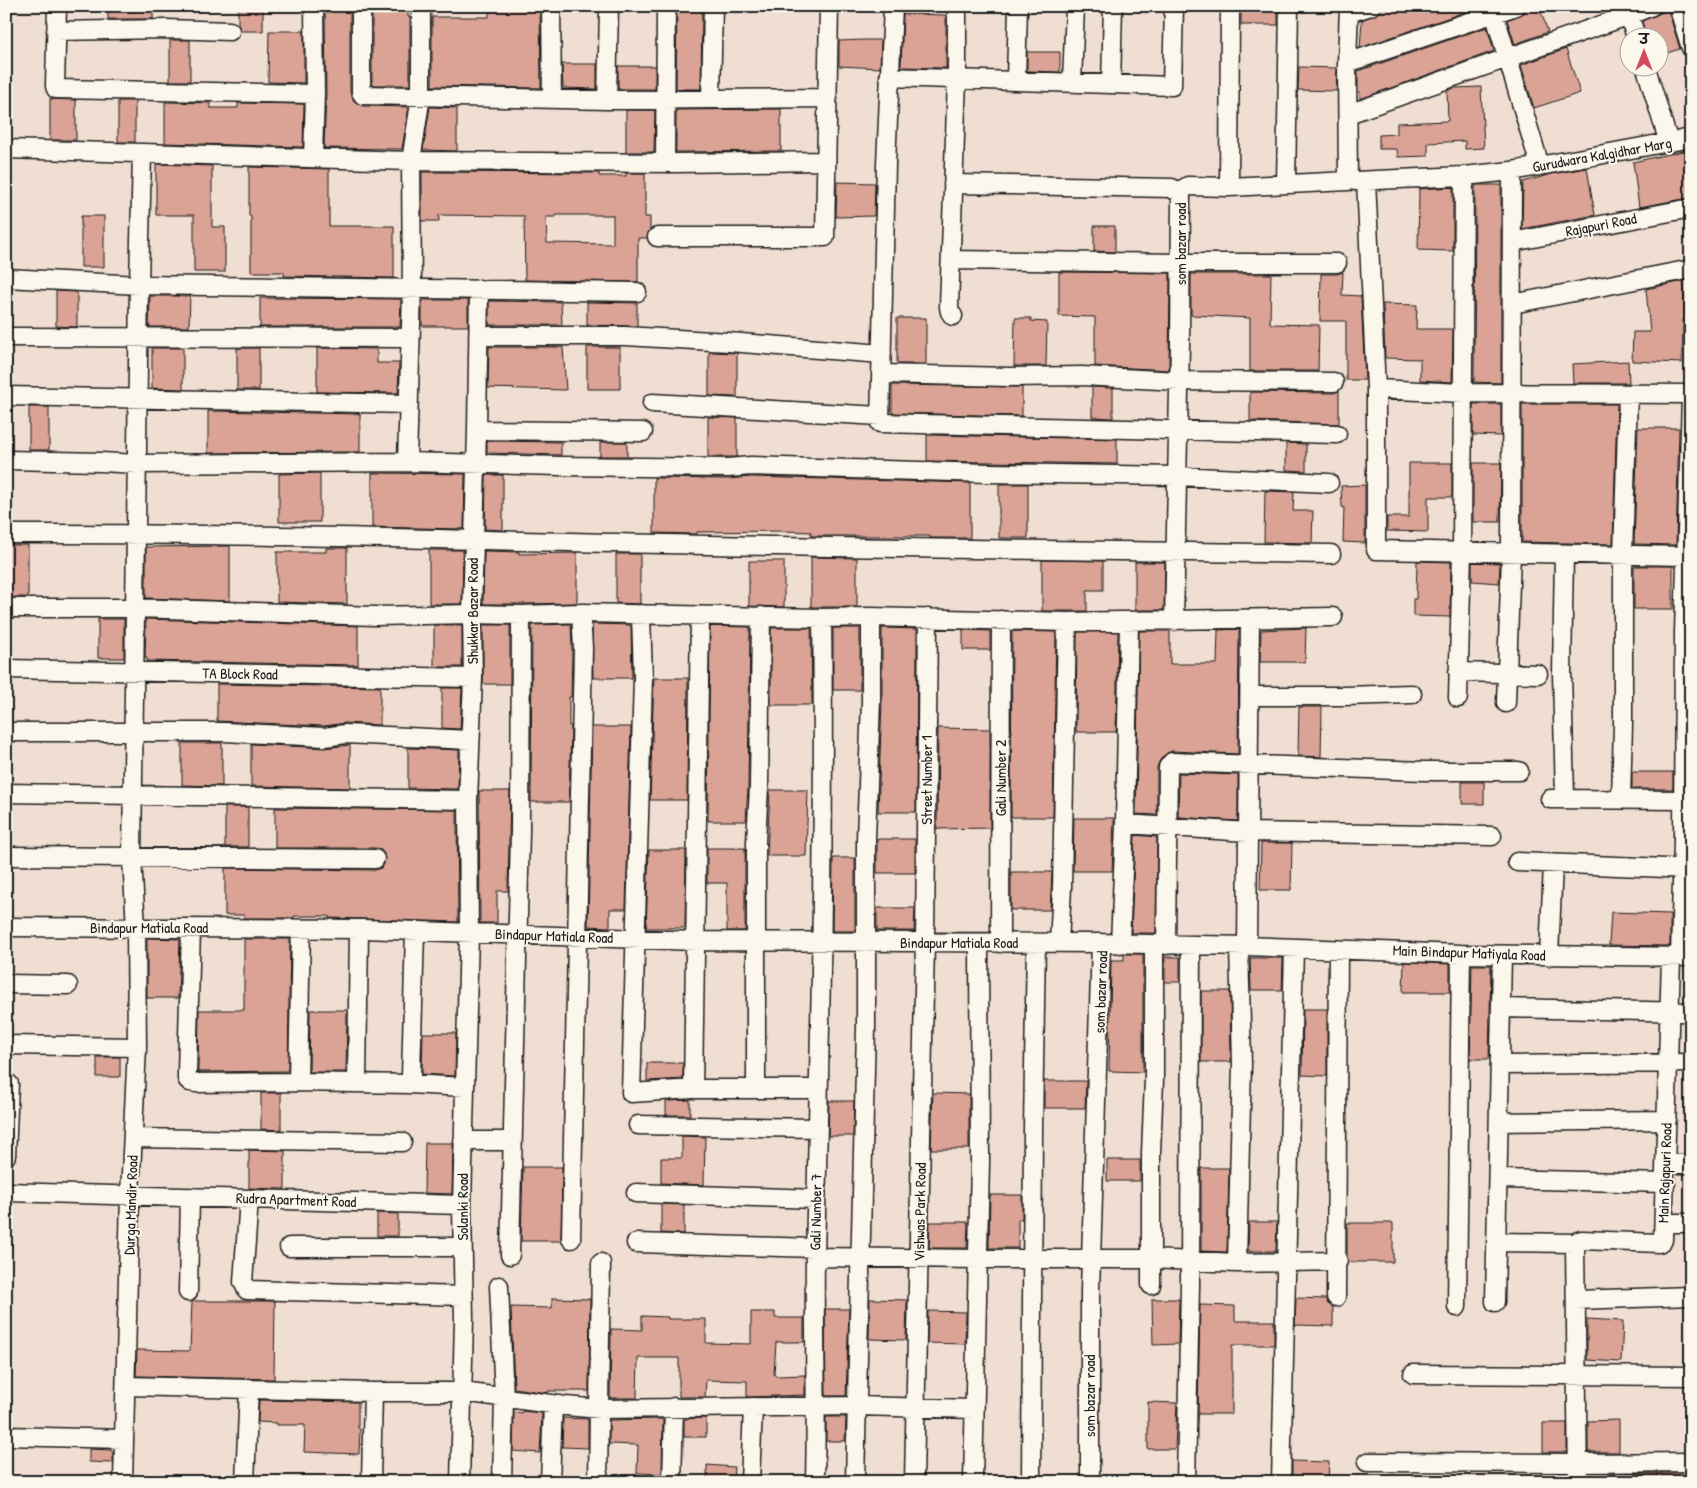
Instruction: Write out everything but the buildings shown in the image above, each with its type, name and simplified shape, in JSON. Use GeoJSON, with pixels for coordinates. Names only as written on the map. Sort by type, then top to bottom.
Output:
{"type":"FeatureCollection","features":[{"type":"Feature","properties":{"kind":"street"},"geometry":{"type":"LineString","coordinates":[[57,6],[56,89],[315,94]]}},
{"type":"Feature","properties":{"kind":"street"},"geometry":{"type":"LineString","coordinates":[[313,158],[315,94],[314,6]]}},
{"type":"Feature","properties":{"kind":"street"},"geometry":{"type":"LineString","coordinates":[[362,6],[362,94],[607,100],[828,98]]}},
{"type":"Feature","properties":{"kind":"street"},"geometry":{"type":"LineString","coordinates":[[407,462],[412,290],[411,161],[421,96],[422,6]]}},
{"type":"Feature","properties":{"kind":"street"},"geometry":{"type":"LineString","coordinates":[[551,6],[552,99]]}},
{"type":"Feature","properties":{"kind":"street"},"geometry":{"type":"LineString","coordinates":[[607,100],[609,6]]}},
{"type":"Feature","properties":{"kind":"street"},"geometry":{"type":"LineString","coordinates":[[665,163],[666,6]]}},
{"type":"Feature","properties":{"kind":"street"},"geometry":{"type":"LineString","coordinates":[[711,99],[713,6]]}},
{"type":"Feature","properties":{"kind":"street"},"geometry":{"type":"LineString","coordinates":[[657,237],[826,237],[829,6]]}},
{"type":"Feature","properties":{"kind":"street"},"geometry":{"type":"LineString","coordinates":[[893,6],[889,77],[880,423],[1337,434]]}},
{"type":"Feature","properties":{"kind":"street"},"geometry":{"type":"LineString","coordinates":[[952,316],[949,307],[957,79],[957,6]]}},
{"type":"Feature","properties":{"kind":"street"},"geometry":{"type":"LineString","coordinates":[[1016,81],[1018,6]]}},
{"type":"Feature","properties":{"kind":"street"},"geometry":{"type":"LineString","coordinates":[[1072,83],[1074,6]]}},
{"type":"Feature","properties":{"kind":"street"},"geometry":{"type":"LineString","coordinates":[[1111,84],[1113,6]]}},
{"type":"Feature","properties":{"kind":"street"},"geometry":{"type":"LineString","coordinates":[[889,77],[1172,86],[1174,6]]}},
{"type":"Feature","properties":{"kind":"street"},"geometry":{"type":"LineString","coordinates":[[1229,187],[1230,6]]}},
{"type":"Feature","properties":{"kind":"street"},"geometry":{"type":"LineString","coordinates":[[1286,184],[1289,6]]}},
{"type":"Feature","properties":{"kind":"street"},"geometry":{"type":"LineString","coordinates":[[1348,182],[1347,64],[1349,10],[1371,6]]}},
{"type":"Feature","properties":{"kind":"street"},"geometry":{"type":"LineString","coordinates":[[1347,64],[1493,10],[1516,6]]}},
{"type":"Feature","properties":{"kind":"street"},"geometry":{"type":"LineString","coordinates":[[1348,114],[1508,58],[1628,11],[1652,6]]}},
{"type":"Feature","properties":{"kind":"street"},"geometry":{"type":"LineString","coordinates":[[1678,6],[1691,48]]}},
{"type":"Feature","properties":{"kind":"street"},"geometry":{"type":"LineString","coordinates":[[1493,10],[1540,166]]}},
{"type":"Feature","properties":{"kind":"street"},"geometry":{"type":"LineString","coordinates":[[1628,11],[1633,28]]}},
{"type":"Feature","properties":{"kind":"street"},"geometry":{"type":"LineString","coordinates":[[56,32],[230,31]]}},
{"type":"Feature","properties":{"kind":"street"},"geometry":{"type":"LineString","coordinates":[[1649,78],[1669,143]]}},
{"type":"Feature","properties":{"kind":"street","name":"Gurudwara Kalgidhar Marg"},"geometry":{"type":"LineString","coordinates":[[1464,176],[1512,171],[1691,138]]}},
{"type":"Feature","properties":{"kind":"street"},"geometry":{"type":"LineString","coordinates":[[6,148],[411,161],[826,162]]}},
{"type":"Feature","properties":{"kind":"street","name":"Durga Mandir Road"},"geometry":{"type":"LineString","coordinates":[[123,1482],[130,1195],[137,1047],[136,928],[132,858],[142,153]]}},
{"type":"Feature","properties":{"kind":"street"},"geometry":{"type":"LineString","coordinates":[[1506,703],[1511,553],[1512,171]]}},
{"type":"Feature","properties":{"kind":"street"},"geometry":{"type":"LineString","coordinates":[[1458,698],[1462,552],[1464,176]]}},
{"type":"Feature","properties":{"kind":"street","name":"som bazar road"},"geometry":{"type":"LineString","coordinates":[[1174,621],[1176,476],[1180,381],[1181,190],[1188,186],[1229,187],[1464,176]]}},
{"type":"Feature","properties":{"kind":"street"},"geometry":{"type":"LineString","coordinates":[[1366,181],[1376,389],[1376,550],[1623,555],[1687,567]]}},
{"type":"Feature","properties":{"kind":"street"},"geometry":{"type":"LineString","coordinates":[[953,184],[1172,188],[1174,190],[1181,190]]}},
{"type":"Feature","properties":{"kind":"street","name":"Rajapuri Road"},"geometry":{"type":"LineString","coordinates":[[1512,242],[1691,208]]}},
{"type":"Feature","properties":{"kind":"street"},"geometry":{"type":"LineString","coordinates":[[951,260],[1337,264]]}},
{"type":"Feature","properties":{"kind":"street"},"geometry":{"type":"LineString","coordinates":[[1512,304],[1691,269]]}},
{"type":"Feature","properties":{"kind":"street"},"geometry":{"type":"LineString","coordinates":[[6,278],[139,285],[637,292]]}},
{"type":"Feature","properties":{"kind":"street","name":"Shukkar Bazar Road"},"geometry":{"type":"LineString","coordinates":[[469,933],[468,800],[473,678],[472,614],[478,430],[479,289]]}},
{"type":"Feature","properties":{"kind":"street"},"geometry":{"type":"LineString","coordinates":[[478,336],[625,336],[882,354]]}},
{"type":"Feature","properties":{"kind":"street"},"geometry":{"type":"LineString","coordinates":[[6,337],[410,338]]}},
{"type":"Feature","properties":{"kind":"street"},"geometry":{"type":"LineString","coordinates":[[881,374],[1009,377],[1082,376],[1180,381],[1334,382]]}},
{"type":"Feature","properties":{"kind":"street"},"geometry":{"type":"LineString","coordinates":[[1376,389],[1463,393],[1691,394]]}},
{"type":"Feature","properties":{"kind":"street"},"geometry":{"type":"LineString","coordinates":[[1621,800],[1623,555],[1628,394]]}},
{"type":"Feature","properties":{"kind":"street"},"geometry":{"type":"LineString","coordinates":[[6,396],[408,404]]}},
{"type":"Feature","properties":{"kind":"street","name":"Main Rajapuri Road"},"geometry":{"type":"LineString","coordinates":[[1576,1242],[1582,1240],[1659,1243],[1663,1240],[1669,1012],[1680,957],[1686,869],[1687,567],[1691,398]]}},
{"type":"Feature","properties":{"kind":"street"},"geometry":{"type":"LineString","coordinates":[[652,403],[880,416]]}},
{"type":"Feature","properties":{"kind":"street"},"geometry":{"type":"LineString","coordinates":[[478,430],[643,432]]}},
{"type":"Feature","properties":{"kind":"street"},"geometry":{"type":"LineString","coordinates":[[6,460],[137,464],[407,462],[476,465],[718,468],[750,466],[1176,476],[1329,483]]}},
{"type":"Feature","properties":{"kind":"street"},"geometry":{"type":"LineString","coordinates":[[6,534],[136,533],[771,546],[1330,554]]}},
{"type":"Feature","properties":{"kind":"street"},"geometry":{"type":"LineString","coordinates":[[1564,554],[1558,799],[1621,800],[1686,805]]}},
{"type":"Feature","properties":{"kind":"street"},"geometry":{"type":"LineString","coordinates":[[6,608],[135,608],[365,615],[581,613],[1067,622],[1333,617]]}},
{"type":"Feature","properties":{"kind":"street"},"geometry":{"type":"LineString","coordinates":[[571,1239],[583,648],[581,613]]}},
{"type":"Feature","properties":{"kind":"street"},"geometry":{"type":"LineString","coordinates":[[641,614],[643,678],[631,1093],[693,1089],[818,1089]]}},
{"type":"Feature","properties":{"kind":"street"},"geometry":{"type":"LineString","coordinates":[[510,1255],[520,831],[521,615]]}},
{"type":"Feature","properties":{"kind":"street"},"geometry":{"type":"LineString","coordinates":[[693,1089],[700,616]]}},
{"type":"Feature","properties":{"kind":"street"},"geometry":{"type":"LineString","coordinates":[[756,1089],[756,841],[759,787],[761,616]]}},
{"type":"Feature","properties":{"kind":"street"},"geometry":{"type":"LineString","coordinates":[[855,1482],[861,1258],[866,839],[871,701],[871,617]]}},
{"type":"Feature","properties":{"kind":"street","name":"Gali Number 7"},"geometry":{"type":"LineString","coordinates":[[815,1482],[817,1406],[815,1252],[824,752],[822,618]]}},
{"type":"Feature","properties":{"kind":"street","name":"Street Number 1"},"geometry":{"type":"LineString","coordinates":[[925,942],[928,618]]}},
{"type":"Feature","properties":{"kind":"street"},"geometry":{"type":"LineString","coordinates":[[1238,1262],[1243,946],[1248,832],[1250,619]]}},
{"type":"Feature","properties":{"kind":"street","name":"Gali Number 2"},"geometry":{"type":"LineString","coordinates":[[1000,939],[1001,620]]}},
{"type":"Feature","properties":{"kind":"street"},"geometry":{"type":"LineString","coordinates":[[1060,943],[1067,622]]}},
{"type":"Feature","properties":{"kind":"street"},"geometry":{"type":"LineString","coordinates":[[1120,944],[1125,824],[1129,622]]}},
{"type":"Feature","properties":{"kind":"street","name":"TA Block Road"},"geometry":{"type":"LineString","coordinates":[[6,669],[473,678]]}},
{"type":"Feature","properties":{"kind":"street"},"geometry":{"type":"LineString","coordinates":[[1458,672],[1538,674]]}},
{"type":"Feature","properties":{"kind":"street"},"geometry":{"type":"LineString","coordinates":[[1250,696],[1412,694]]}},
{"type":"Feature","properties":{"kind":"street"},"geometry":{"type":"LineString","coordinates":[[6,732],[224,732],[325,737],[345,734],[470,740]]}},
{"type":"Feature","properties":{"kind":"street"},"geometry":{"type":"LineString","coordinates":[[1151,1285],[1151,1153],[1169,764],[1176,762],[1425,771],[1519,771]]}},
{"type":"Feature","properties":{"kind":"street"},"geometry":{"type":"LineString","coordinates":[[6,793],[468,800]]}},
{"type":"Feature","properties":{"kind":"street"},"geometry":{"type":"LineString","coordinates":[[1125,824],[1248,832],[1492,836]]}},
{"type":"Feature","properties":{"kind":"street"},"geometry":{"type":"LineString","coordinates":[[6,856],[375,859]]}},
{"type":"Feature","properties":{"kind":"street"},"geometry":{"type":"LineString","coordinates":[[1517,862],[1686,869]]}},
{"type":"Feature","properties":{"kind":"street"},"geometry":{"type":"LineString","coordinates":[[1549,956],[1553,864]]}},
{"type":"Feature","properties":{"kind":"street","name":"Bindapur Matiala Road"},"geometry":{"type":"LineString","coordinates":[[6,927],[359,929],[755,942],[979,943],[1000,939],[1036,943],[1101,943]]}},
{"type":"Feature","properties":{"kind":"street"},"geometry":{"type":"LineString","coordinates":[[190,928],[188,1079],[190,1082],[357,1082],[465,1087]]}},
{"type":"Feature","properties":{"kind":"street"},"geometry":{"type":"LineString","coordinates":[[298,1082],[302,929]]}},
{"type":"Feature","properties":{"kind":"street"},"geometry":{"type":"LineString","coordinates":[[357,1082],[359,929]]}},
{"type":"Feature","properties":{"kind":"street"},"geometry":{"type":"LineString","coordinates":[[409,1084],[411,1077],[416,931]]}},
{"type":"Feature","properties":{"kind":"street","name":"Solanki Road"},"geometry":{"type":"LineString","coordinates":[[460,1482],[463,1392],[463,1141],[469,933]]}},
{"type":"Feature","properties":{"kind":"street","name":"Vishwas Park Road"},"geometry":{"type":"LineString","coordinates":[[914,1482],[925,942]]}},
{"type":"Feature","properties":{"kind":"street"},"geometry":{"type":"LineString","coordinates":[[973,1482],[980,1162],[979,943]]}},
{"type":"Feature","properties":{"kind":"street"},"geometry":{"type":"LineString","coordinates":[[1031,1482],[1036,943]]}},
{"type":"Feature","properties":{"kind":"street","name":"som bazar road"},"geometry":{"type":"LineString","coordinates":[[1090,1482],[1092,1260],[1101,943],[1243,946]]}},
{"type":"Feature","properties":{"kind":"street"},"geometry":{"type":"LineString","coordinates":[[1186,1482],[1190,1260],[1191,946]]}},
{"type":"Feature","properties":{"kind":"street","name":"Main Bindapur Matiyala Road"},"geometry":{"type":"LineString","coordinates":[[1243,946],[1461,954],[1680,957]]}},
{"type":"Feature","properties":{"kind":"street"},"geometry":{"type":"LineString","coordinates":[[1281,1482],[1294,948]]}},
{"type":"Feature","properties":{"kind":"street"},"geometry":{"type":"LineString","coordinates":[[1336,1297],[1338,1261],[1338,950]]}},
{"type":"Feature","properties":{"kind":"street"},"geometry":{"type":"LineString","coordinates":[[1457,1307],[1461,954]]}},
{"type":"Feature","properties":{"kind":"street"},"geometry":{"type":"LineString","coordinates":[[1495,1302],[1502,955]]}},
{"type":"Feature","properties":{"kind":"street"},"geometry":{"type":"LineString","coordinates":[[6,984],[68,985]]}},
{"type":"Feature","properties":{"kind":"street"},"geometry":{"type":"LineString","coordinates":[[1501,1008],[1691,1012]]}},
{"type":"Feature","properties":{"kind":"street"},"geometry":{"type":"LineString","coordinates":[[6,1045],[137,1047]]}},
{"type":"Feature","properties":{"kind":"street"},"geometry":{"type":"LineString","coordinates":[[1500,1065],[1691,1064]]}},
{"type":"Feature","properties":{"kind":"street"},"geometry":{"type":"LineString","coordinates":[[6,1156],[9,1084]]}},
{"type":"Feature","properties":{"kind":"street"},"geometry":{"type":"LineString","coordinates":[[1499,1122],[1667,1120]]}},
{"type":"Feature","properties":{"kind":"street"},"geometry":{"type":"LineString","coordinates":[[638,1125],[818,1128]]}},
{"type":"Feature","properties":{"kind":"street"},"geometry":{"type":"LineString","coordinates":[[134,1138],[402,1142]]}},
{"type":"Feature","properties":{"kind":"street"},"geometry":{"type":"LineString","coordinates":[[463,1141],[512,1141]]}},
{"type":"Feature","properties":{"kind":"street"},"geometry":{"type":"LineString","coordinates":[[1666,1164],[1691,1164]]}},
{"type":"Feature","properties":{"kind":"street"},"geometry":{"type":"LineString","coordinates":[[1498,1179],[1666,1182]]}},
{"type":"Feature","properties":{"kind":"street","name":"Rudra Apartment Road"},"geometry":{"type":"LineString","coordinates":[[6,1192],[462,1205]]}},
{"type":"Feature","properties":{"kind":"street"},"geometry":{"type":"LineString","coordinates":[[636,1192],[816,1198]]}},
{"type":"Feature","properties":{"kind":"street"},"geometry":{"type":"LineString","coordinates":[[188,1292],[190,1197]]}},
{"type":"Feature","properties":{"kind":"street"},"geometry":{"type":"LineString","coordinates":[[249,1199],[244,1282],[247,1290],[463,1296]]}},
{"type":"Feature","properties":{"kind":"street"},"geometry":{"type":"LineString","coordinates":[[1664,1223],[1691,1223]]}},
{"type":"Feature","properties":{"kind":"street"},"geometry":{"type":"LineString","coordinates":[[1496,1242],[1576,1242],[1578,1482]]}},
{"type":"Feature","properties":{"kind":"street"},"geometry":{"type":"LineString","coordinates":[[636,1243],[815,1252],[861,1258],[1151,1259],[1238,1262],[1338,1261]]}},
{"type":"Feature","properties":{"kind":"street"},"geometry":{"type":"LineString","coordinates":[[289,1247],[462,1247]]}},
{"type":"Feature","properties":{"kind":"street"},"geometry":{"type":"LineString","coordinates":[[598,1482],[601,1262]]}},
{"type":"Feature","properties":{"kind":"street"},"geometry":{"type":"LineString","coordinates":[[499,1286],[504,1398],[502,1482]]}},
{"type":"Feature","properties":{"kind":"street"},"geometry":{"type":"LineString","coordinates":[[1576,1300],[1691,1296]]}},
{"type":"Feature","properties":{"kind":"street"},"geometry":{"type":"LineString","coordinates":[[1414,1374],[1691,1376]]}},
{"type":"Feature","properties":{"kind":"street"},"geometry":{"type":"LineString","coordinates":[[126,1386],[373,1392],[463,1392],[600,1409],[916,1406],[974,1409]]}},
{"type":"Feature","properties":{"kind":"street"},"geometry":{"type":"LineString","coordinates":[[246,1482],[248,1388]]}},
{"type":"Feature","properties":{"kind":"street"},"geometry":{"type":"LineString","coordinates":[[371,1482],[373,1392]]}},
{"type":"Feature","properties":{"kind":"street"},"geometry":{"type":"LineString","coordinates":[[550,1482],[553,1404]]}},
{"type":"Feature","properties":{"kind":"street"},"geometry":{"type":"LineString","coordinates":[[672,1482],[674,1407]]}},
{"type":"Feature","properties":{"kind":"street"},"geometry":{"type":"LineString","coordinates":[[750,1482],[753,1407]]}},
{"type":"Feature","properties":{"kind":"street"},"geometry":{"type":"LineString","coordinates":[[6,1436],[124,1439]]}},
{"type":"Feature","properties":{"kind":"street"},"geometry":{"type":"LineString","coordinates":[[1367,1462],[1691,1462]]}}]}
